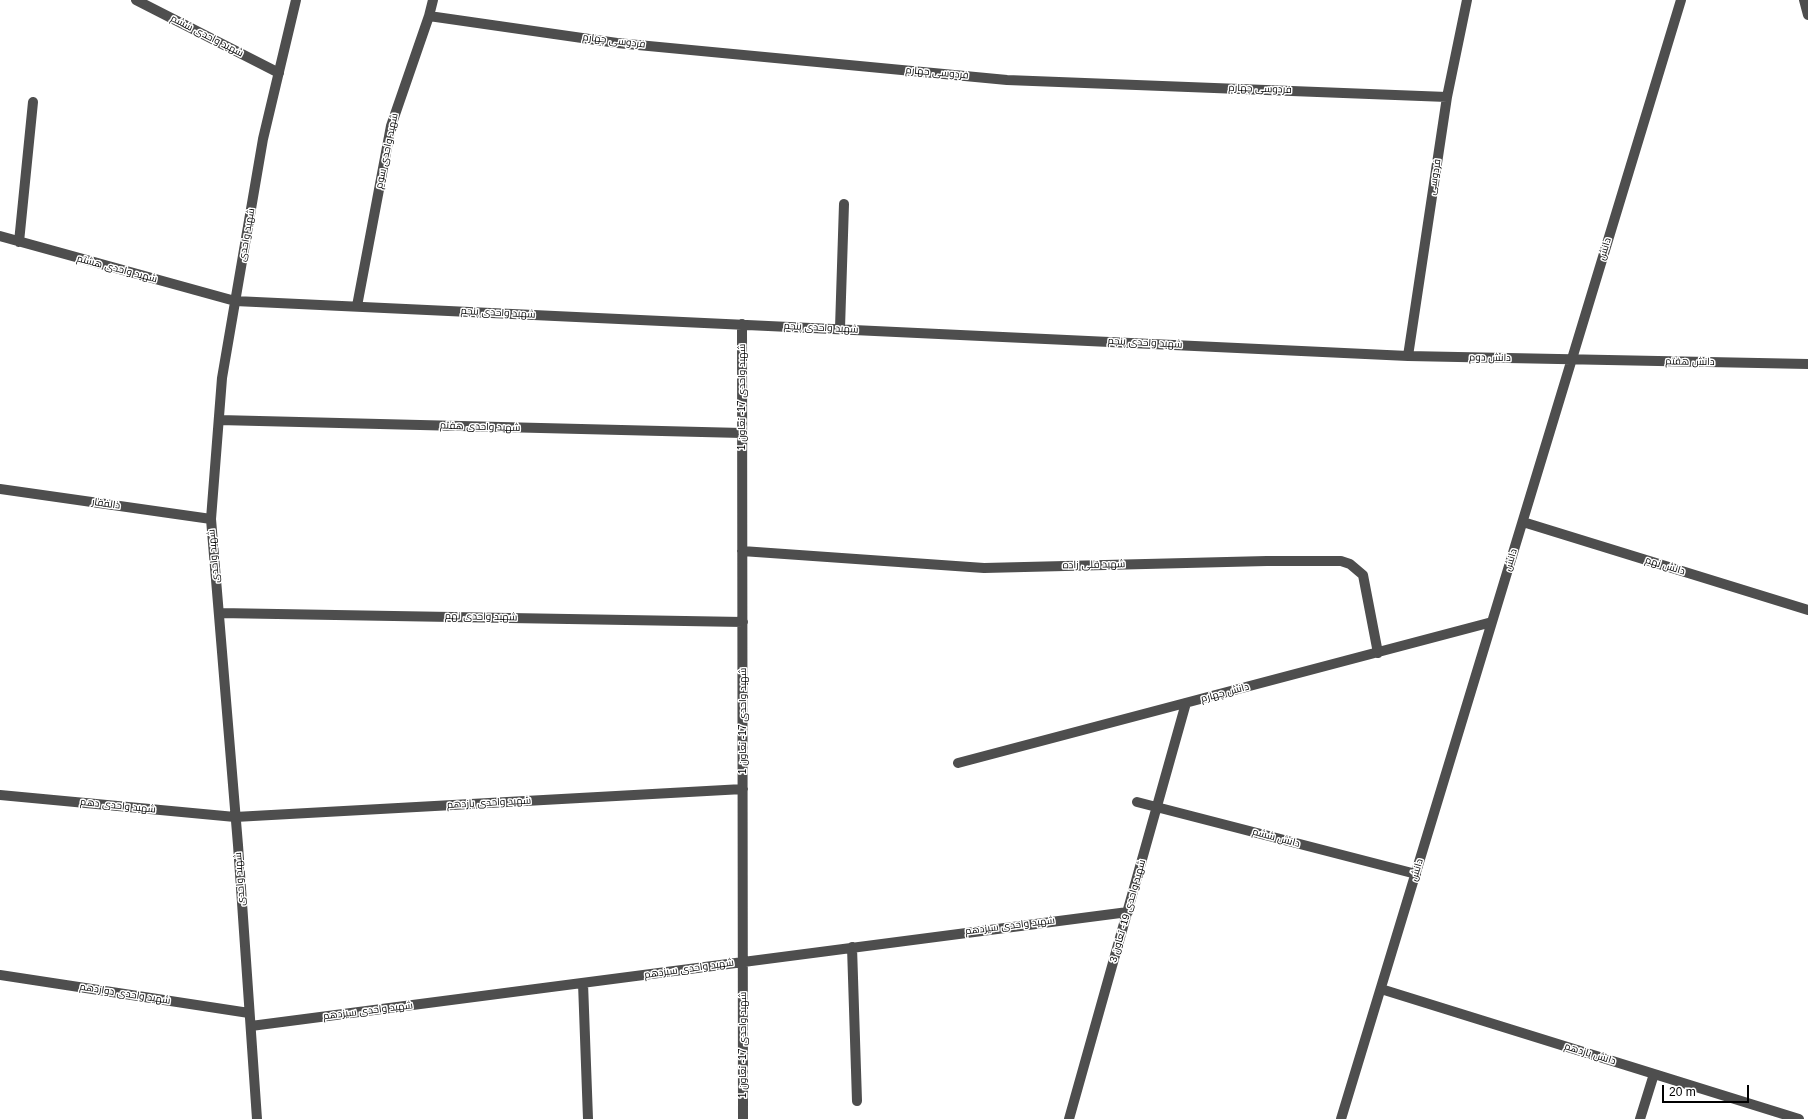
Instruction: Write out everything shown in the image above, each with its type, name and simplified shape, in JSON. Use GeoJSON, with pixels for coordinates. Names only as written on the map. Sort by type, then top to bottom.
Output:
{"type":"FeatureCollection","features":[{"type":"Feature","properties":{"kind":"street","name":"شهید واحدی ششم"},"geometry":{"type":"LineString","coordinates":[[136,0],[279,73]]}},
{"type":"Feature","properties":{"kind":"street","name":"شهید واحدی"},"geometry":{"type":"LineString","coordinates":[[257,1119],[212,519],[222,378],[263,139],[296,0]]}},
{"type":"Feature","properties":{"kind":"street","name":"شهید واحدی سوم"},"geometry":{"type":"LineString","coordinates":[[357,306],[391,126],[429,16],[433,0]]}},
{"type":"Feature","properties":{"kind":"street","name":"فردوسی"},"geometry":{"type":"LineString","coordinates":[[1408,356],[1447,97],[1467,0]]}},
{"type":"Feature","properties":{"kind":"street","name":"دانش"},"geometry":{"type":"LineString","coordinates":[[1341,1119],[1681,0]]}},
{"type":"Feature","properties":{"kind":"street"},"geometry":{"type":"LineString","coordinates":[[1804,0],[1808,15]]}},
{"type":"Feature","properties":{"kind":"street","name":"فردوسی چهارم"},"geometry":{"type":"LineString","coordinates":[[429,16],[617,43],[1007,80],[1447,97]]}},
{"type":"Feature","properties":{"kind":"street"},"geometry":{"type":"LineString","coordinates":[[19,242],[33,102]]}},
{"type":"Feature","properties":{"kind":"street"},"geometry":{"type":"LineString","coordinates":[[840,328],[844,204]]}},
{"type":"Feature","properties":{"kind":"street","name":"شهید واحدی هشتم"},"geometry":{"type":"LineString","coordinates":[[0,236],[235,301]]}},
{"type":"Feature","properties":{"kind":"street","name":"شهید واحدی پنجم"},"geometry":{"type":"LineString","coordinates":[[235,301],[840,328],[1408,356]]}},
{"type":"Feature","properties":{"kind":"street","name":"شهید واحدی 17- تعاون 1"},"geometry":{"type":"LineString","coordinates":[[742,324],[743,1119]]}},
{"type":"Feature","properties":{"kind":"street","name":"دانش دوم"},"geometry":{"type":"LineString","coordinates":[[1408,356],[1572,360]]}},
{"type":"Feature","properties":{"kind":"street","name":"دانش هفتم"},"geometry":{"type":"LineString","coordinates":[[1572,360],[1808,364]]}},
{"type":"Feature","properties":{"kind":"street","name":"شهید واحدی هفتم"},"geometry":{"type":"LineString","coordinates":[[219,420],[742,433]]}},
{"type":"Feature","properties":{"kind":"street","name":"ذالفقار"},"geometry":{"type":"LineString","coordinates":[[0,489],[212,519]]}},
{"type":"Feature","properties":{"kind":"street","name":"دانش نهم"},"geometry":{"type":"LineString","coordinates":[[1523,522],[1808,610]]}},
{"type":"Feature","properties":{"kind":"street","name":"شهید قلی زاده"},"geometry":{"type":"LineString","coordinates":[[742,552],[984,568],[1260,561],[1341,561],[1350,564],[1363,575],[1378,652]]}},
{"type":"Feature","properties":{"kind":"street","name":"شهید واحدی نهم"},"geometry":{"type":"LineString","coordinates":[[219,613],[742,622]]}},
{"type":"Feature","properties":{"kind":"street","name":"دانش چهارم"},"geometry":{"type":"LineString","coordinates":[[958,762],[1492,622]]}},
{"type":"Feature","properties":{"kind":"street","name":"شهید واحدی 19- تعاون 3"},"geometry":{"type":"LineString","coordinates":[[1069,1119],[1158,807],[1186,703]]}},
{"type":"Feature","properties":{"kind":"street","name":"شهید واحدی یازدهم"},"geometry":{"type":"LineString","coordinates":[[235,818],[743,789]]}},
{"type":"Feature","properties":{"kind":"street","name":"شهید واحدی دهم"},"geometry":{"type":"LineString","coordinates":[[0,795],[235,818]]}},
{"type":"Feature","properties":{"kind":"street","name":"دانش ششم"},"geometry":{"type":"LineString","coordinates":[[1137,802],[1416,874]]}},
{"type":"Feature","properties":{"kind":"street","name":"شهید واحدی سیزدهم"},"geometry":{"type":"LineString","coordinates":[[251,1026],[1128,912]]}},
{"type":"Feature","properties":{"kind":"street"},"geometry":{"type":"LineString","coordinates":[[852,947],[857,1101]]}},
{"type":"Feature","properties":{"kind":"street","name":"شهید واحدی دوازدهم"},"geometry":{"type":"LineString","coordinates":[[0,975],[250,1013]]}},
{"type":"Feature","properties":{"kind":"street"},"geometry":{"type":"LineString","coordinates":[[583,983],[588,1119]]}},
{"type":"Feature","properties":{"kind":"street","name":"دانش یازدهم"},"geometry":{"type":"LineString","coordinates":[[1381,989],[1800,1119]]}},
{"type":"Feature","properties":{"kind":"street"},"geometry":{"type":"LineString","coordinates":[[1640,1119],[1654,1074]]}}]}
